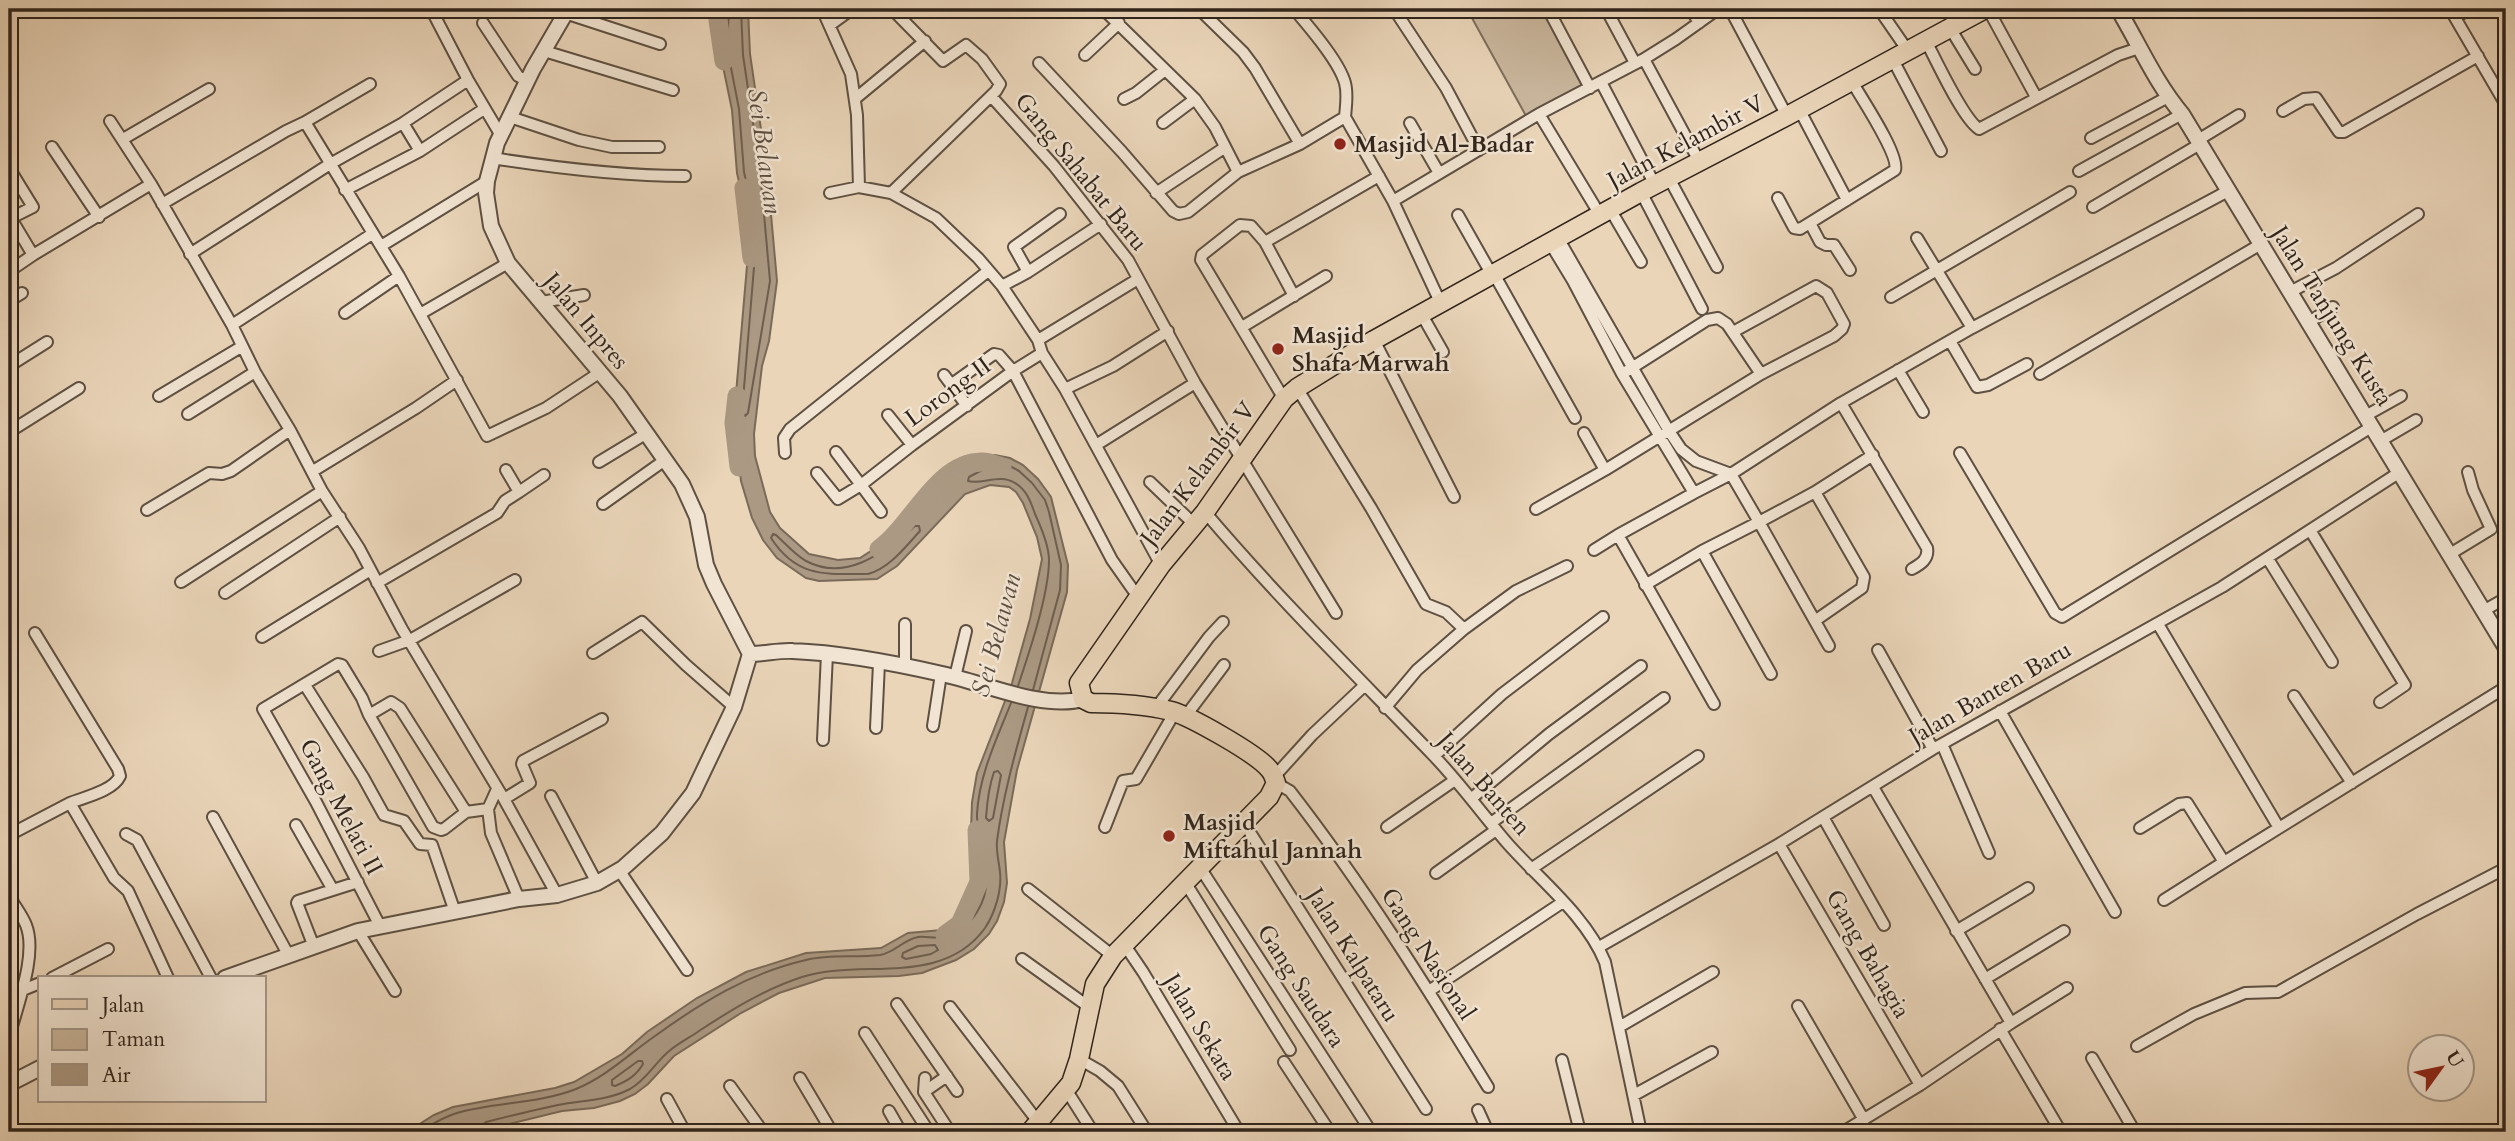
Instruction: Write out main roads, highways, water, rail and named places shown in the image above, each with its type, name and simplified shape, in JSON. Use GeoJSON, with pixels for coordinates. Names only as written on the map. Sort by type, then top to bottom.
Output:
{"type":"FeatureCollection","features":[{"type":"Feature","properties":{"kind":"main road","name":"Jalan Kelambir V"},"geometry":{"type":"LineString","coordinates":[[1037,1128],[1067,1091],[1079,1059],[1095,984],[1118,950],[1269,797],[1275,780],[1268,768],[1255,757],[1180,714],[1156,708],[1091,703],[1083,699],[1079,690],[1081,678],[1138,597],[1200,518],[1291,393],[1374,340],[1605,212],[1986,9]]}},
{"type":"Feature","properties":{"kind":"water","name":"Sei Belawan"},"geometry":{"type":"Polygon","coordinates":[[[722,9],[748,9],[750,54],[767,170],[777,281],[769,341],[762,366],[754,434],[755,456],[770,512],[780,528],[809,554],[838,560],[860,558],[915,517],[952,479],[985,458],[995,455],[1010,458],[1023,465],[1051,497],[1068,565],[1067,592],[1017,770],[1004,842],[1007,883],[1004,902],[989,934],[974,949],[956,960],[922,973],[825,978],[779,993],[741,1013],[674,1056],[648,1084],[620,1101],[594,1108],[562,1111],[477,1132],[407,1132],[453,1107],[574,1082],[622,1054],[647,1032],[697,998],[746,972],[806,953],[881,948],[908,933],[950,928],[972,907],[980,882],[980,867],[971,830],[972,802],[977,773],[1012,683],[1030,619],[1042,559],[1037,537],[1016,492],[1009,487],[990,485],[965,494],[897,566],[877,579],[819,581],[806,578],[777,558],[763,540],[752,518],[741,481],[734,417],[750,231],[737,173],[732,110],[719,47],[722,9]]]}},
{"type":"Feature","properties":{"kind":"waterway","name":"Sei Belawan"},"geometry":{"type":"LineString","coordinates":[[719,9],[724,61]]}},
{"type":"Feature","properties":{"kind":"waterway","name":"Sei Belawan"},"geometry":{"type":"LineString","coordinates":[[744,188],[752,258]]}},
{"type":"Feature","properties":{"kind":"waterway","name":"Sei Belawan"},"geometry":{"type":"LineString","coordinates":[[737,396],[734,423],[739,467]]}},
{"type":"Feature","properties":{"kind":"waterway","name":"Sei Belawan"},"geometry":{"type":"LineString","coordinates":[[879,549],[951,473],[965,465],[981,462],[1002,467]]}},
{"type":"Feature","properties":{"kind":"waterway","name":"Sei Belawan"},"geometry":{"type":"LineString","coordinates":[[945,935],[960,924],[979,882],[977,830]]}},
{"type":"Feature","properties":{"kind":"place","name":"Masjid Al-Badar"},"geometry":{"type":"Point","coordinates":[1340,144]}},
{"type":"Feature","properties":{"kind":"place","name":"Masjid Shafa Marwah"},"geometry":{"type":"Point","coordinates":[1278,349]}},
{"type":"Feature","properties":{"kind":"place","name":"Masjid Miftahul Jannah"},"geometry":{"type":"Point","coordinates":[1169,836]}}]}
